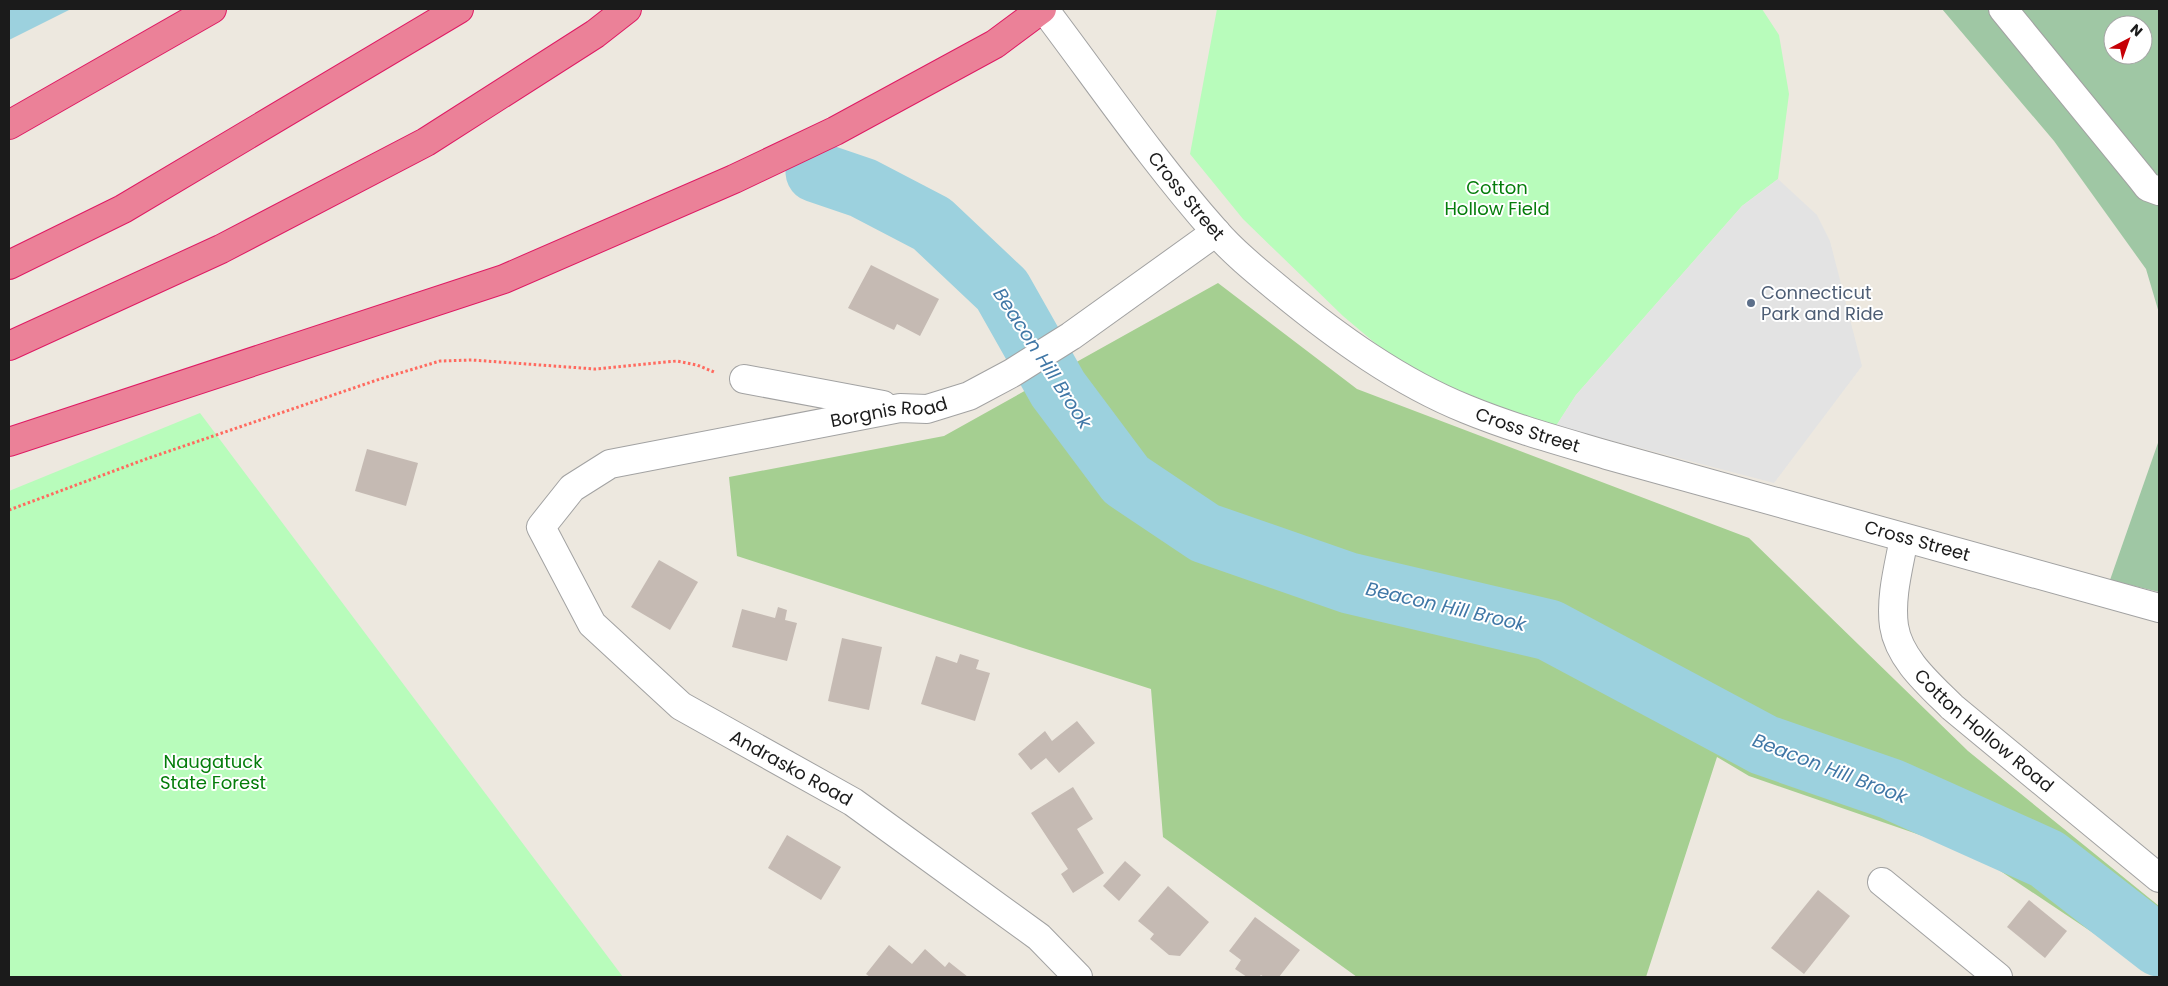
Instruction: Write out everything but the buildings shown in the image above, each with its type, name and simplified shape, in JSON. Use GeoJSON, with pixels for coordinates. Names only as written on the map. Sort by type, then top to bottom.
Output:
{"type":"FeatureCollection","features":[{"type":"Feature","properties":{"kind":"highway"},"geometry":{"type":"LineString","coordinates":[[9,125],[212,9]]}},
{"type":"Feature","properties":{"kind":"highway"},"geometry":{"type":"LineString","coordinates":[[9,265],[123,209],[459,9]]}},
{"type":"Feature","properties":{"kind":"highway"},"geometry":{"type":"LineString","coordinates":[[9,346],[221,249],[426,142],[595,34],[627,9]]}},
{"type":"Feature","properties":{"kind":"highway"},"geometry":{"type":"LineString","coordinates":[[9,442],[504,278],[734,179],[835,131],[995,44],[1043,9]]}},
{"type":"Feature","properties":{"kind":"street","name":"Cross Street"},"geometry":{"type":"LineString","coordinates":[[1043,9],[1216,232],[1259,273],[1313,318],[1414,383],[1465,409],[1517,428],[1607,455],[2159,608]]}},
{"type":"Feature","properties":{"kind":"street"},"geometry":{"type":"LineString","coordinates":[[2003,9],[2148,187],[2159,191]]}},
{"type":"Feature","properties":{"kind":"street","name":"Borgnis Road"},"geometry":{"type":"LineString","coordinates":[[541,527],[572,488],[610,464],[900,408],[927,409],[969,396],[1012,374],[1070,336],[1216,232]]}},
{"type":"Feature","properties":{"kind":"street"},"geometry":{"type":"LineString","coordinates":[[744,379],[900,408]]}},
{"type":"Feature","properties":{"kind":"street","name":"Andrasko Road"},"geometry":{"type":"LineString","coordinates":[[541,527],[592,624],[681,706],[853,802],[1039,937],[1078,977]]}},
{"type":"Feature","properties":{"kind":"street","name":"Cotton Hollow Road"},"geometry":{"type":"LineString","coordinates":[[1904,538],[1893,606],[1894,628],[1903,649],[1920,676],[1952,707],[2159,878]]}},
{"type":"Feature","properties":{"kind":"street"},"geometry":{"type":"LineString","coordinates":[[1882,882],[1998,977]]}},
{"type":"Feature","properties":{"kind":"path"},"geometry":{"type":"LineString","coordinates":[[9,510],[146,459],[380,379],[440,361],[472,360],[595,369],[677,362],[697,365],[727,376],[744,379]]}},
{"type":"Feature","properties":{"kind":"green space","name":"Cotton Hollow Field"},"geometry":{"type":"Polygon","coordinates":[[[1217,9],[1762,9],[1779,35],[1789,94],[1778,179],[1742,206],[1576,395],[1556,426],[1462,396],[1388,354],[1343,316],[1243,219],[1190,154],[1217,9]]]}},
{"type":"Feature","properties":{"kind":"green space"},"geometry":{"type":"Polygon","coordinates":[[[1942,9],[2159,9],[2159,313],[2146,269],[2054,141],[1942,9]]]}},
{"type":"Feature","properties":{"kind":"green space"},"geometry":{"type":"Polygon","coordinates":[[[1218,283],[1357,389],[1749,538],[1968,751],[2159,906],[2159,977],[1975,854],[1749,776],[1717,757],[1646,977],[1357,977],[1163,837],[1151,689],[737,556],[729,477],[944,436],[1218,283]]]}},
{"type":"Feature","properties":{"kind":"green space","name":"Naugatuck State Forest"},"geometry":{"type":"Polygon","coordinates":[[[200,413],[623,977],[9,977],[9,491],[200,413]]]}},
{"type":"Feature","properties":{"kind":"green space"},"geometry":{"type":"Polygon","coordinates":[[[2159,440],[2159,592],[2110,580],[2159,440]]]}},
{"type":"Feature","properties":{"kind":"shaded area","name":"Connecticut Park and Ride"},"geometry":{"type":"Polygon","coordinates":[[[1778,179],[1817,215],[1830,241],[1862,366],[1774,483],[1556,426],[1576,395],[1742,206],[1778,179]]]}},
{"type":"Feature","properties":{"kind":"water"},"geometry":{"type":"Polygon","coordinates":[[[9,9],[71,9],[9,40],[9,9]]]}},
{"type":"Feature","properties":{"kind":"waterway","name":"Beacon Hill Brook"},"geometry":{"type":"LineString","coordinates":[[816,172],[863,188],[932,224],[1002,290],[1058,389],[1126,480],[1205,533],[1349,583],[1549,630],[1764,745],[1891,789],[2047,859],[2159,946]]}},
{"type":"Feature","properties":{"kind":"place","name":"Connecticut Park and Ride"},"geometry":{"type":"Point","coordinates":[1751,303]}}]}
